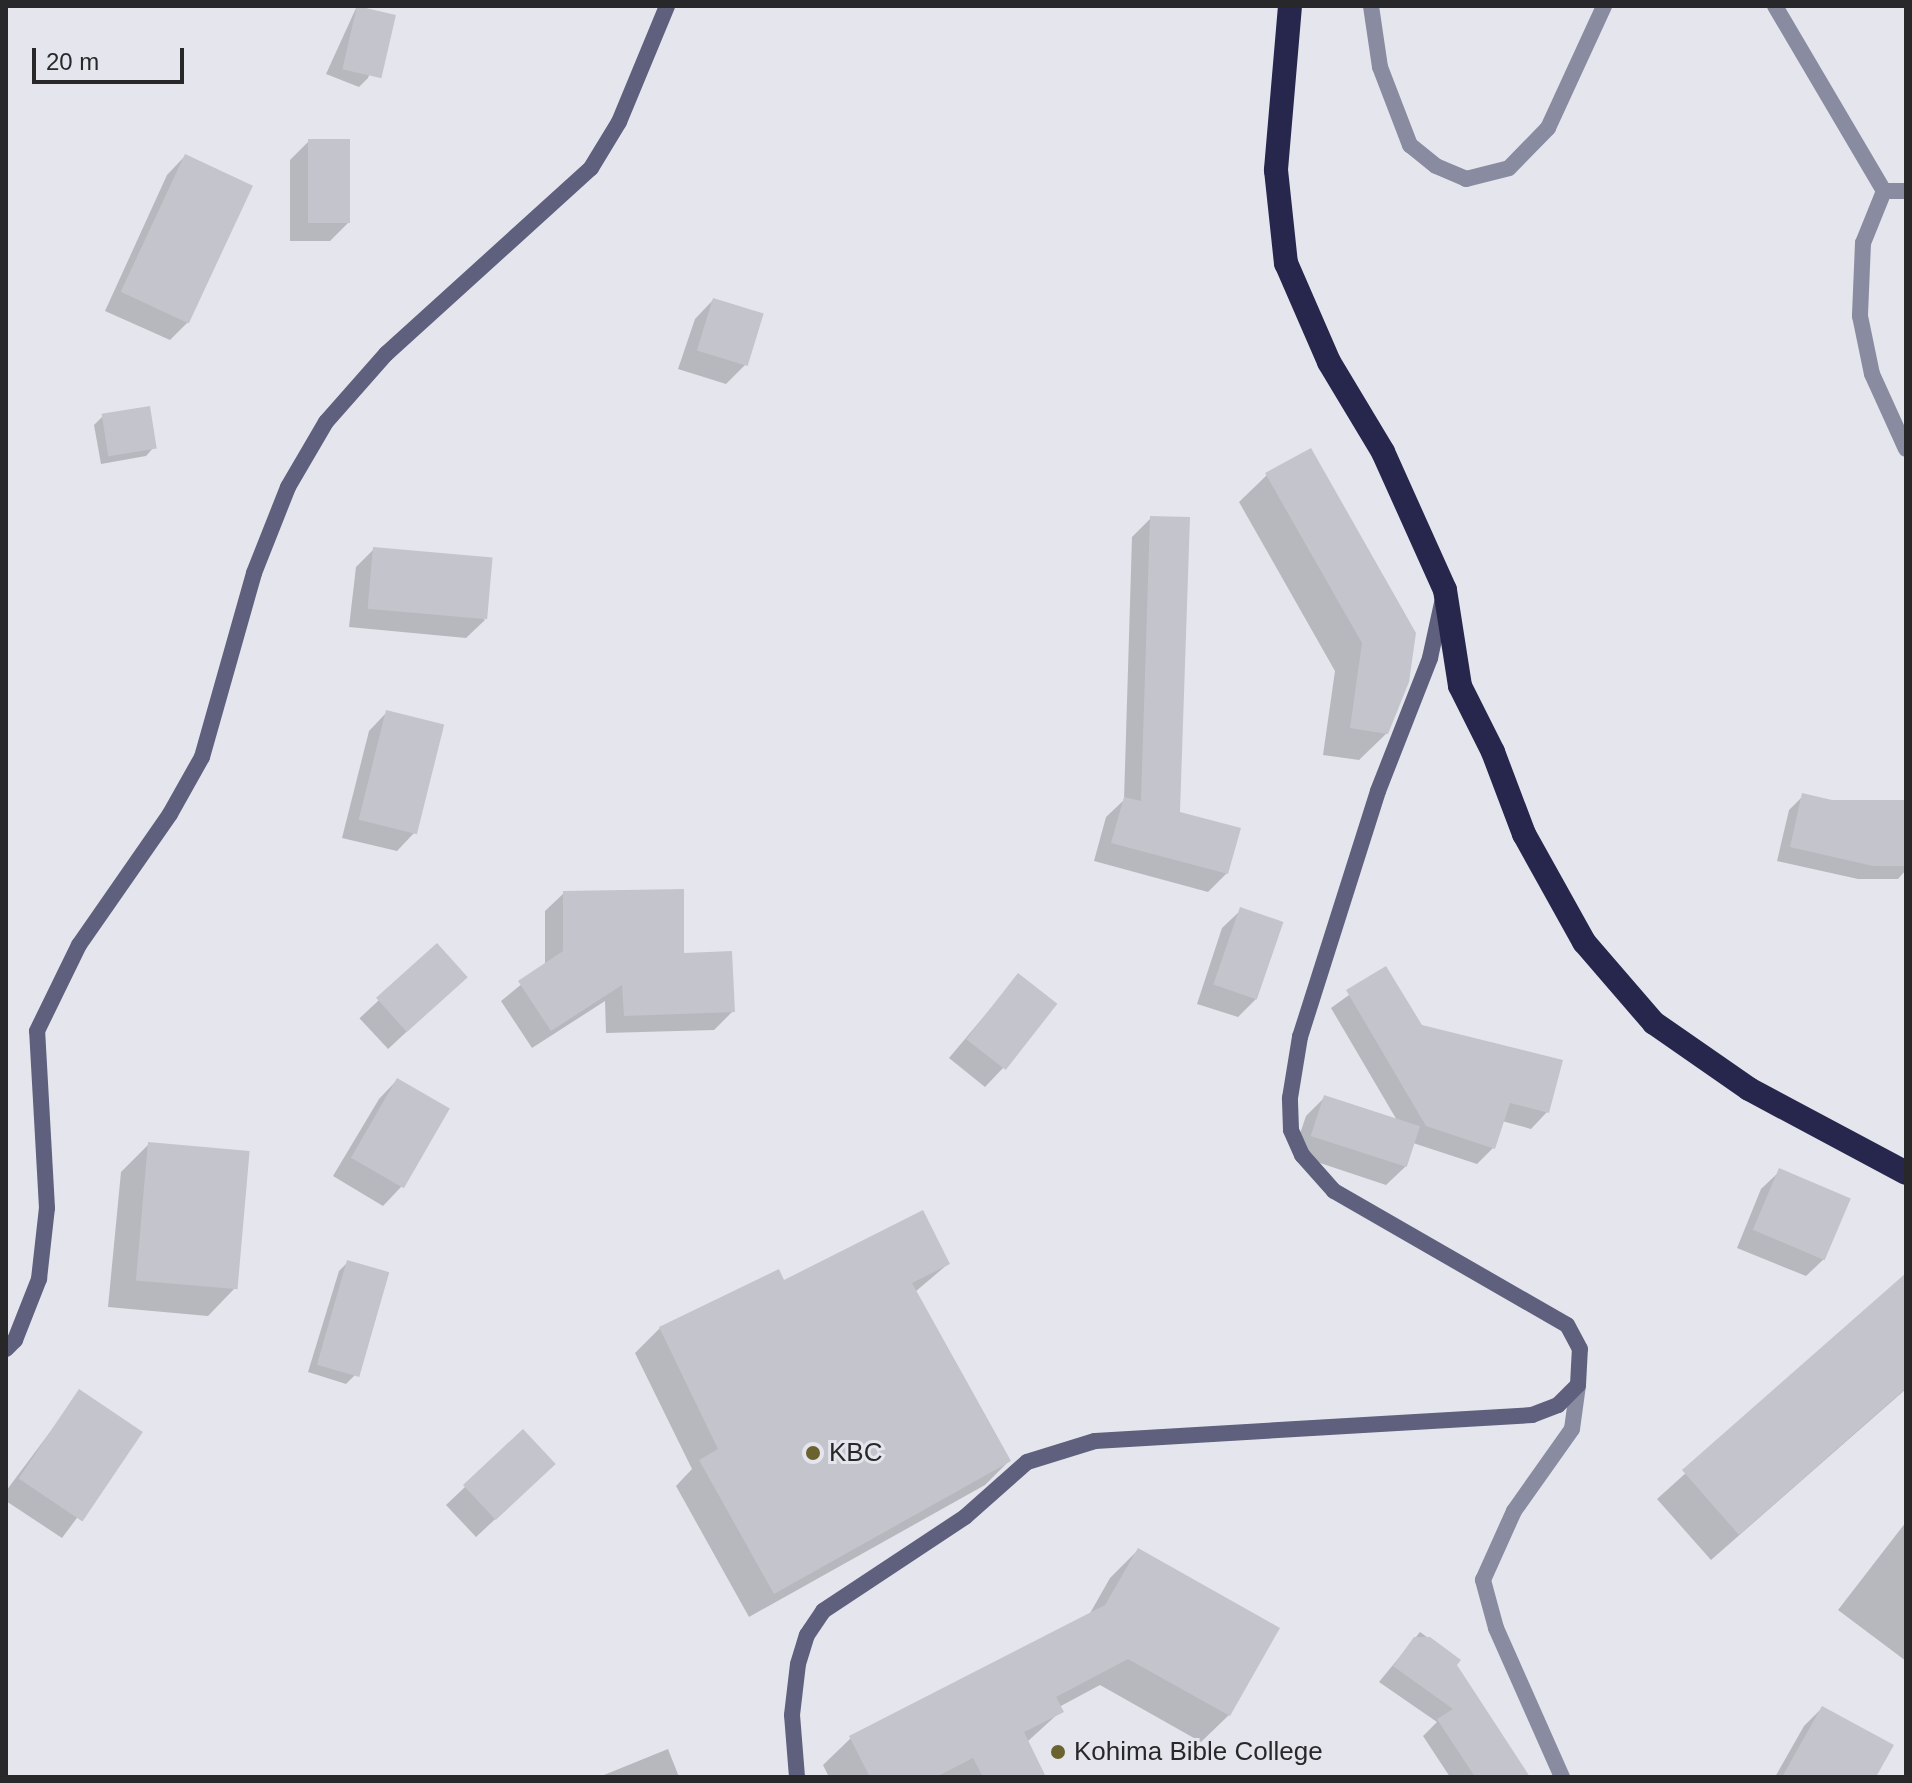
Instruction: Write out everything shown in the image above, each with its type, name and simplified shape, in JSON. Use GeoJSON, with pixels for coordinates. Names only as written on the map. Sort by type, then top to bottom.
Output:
{"type":"FeatureCollection","features":[{"type":"Feature","properties":{"kind":"highway"},"geometry":{"type":"LineString","coordinates":[[1290,6],[1276,170],[1286,263],[1329,362],[1383,452],[1445,590],[1460,686],[1493,752],[1524,834],[1584,942],[1654,1023],[1749,1089],[1906,1173]]}},
{"type":"Feature","properties":{"kind":"street"},"geometry":{"type":"LineString","coordinates":[[6,1349],[15,1340],[39,1279],[47,1208],[37,1031],[79,945],[170,814],[202,757],[254,573],[288,487],[326,422],[386,354],[591,168],[619,122],[667,6]]}},
{"type":"Feature","properties":{"kind":"street"},"geometry":{"type":"LineString","coordinates":[[1371,6],[1380,67],[1410,145],[1436,166],[1466,179],[1509,168],[1548,128],[1604,6]]}},
{"type":"Feature","properties":{"kind":"street"},"geometry":{"type":"LineString","coordinates":[[1775,6],[1884,191]]}},
{"type":"Feature","properties":{"kind":"street"},"geometry":{"type":"LineString","coordinates":[[1884,191],[1906,191]]}},
{"type":"Feature","properties":{"kind":"street"},"geometry":{"type":"LineString","coordinates":[[1884,191],[1863,243],[1860,316],[1872,374],[1906,449]]}},
{"type":"Feature","properties":{"kind":"street"},"geometry":{"type":"LineString","coordinates":[[1445,590],[1430,658],[1378,791],[1300,1037],[1291,1130],[1302,1155],[1334,1191],[1567,1325],[1580,1349],[1572,1429],[1514,1511],[1483,1580],[1496,1628],[1562,1777]]}},
{"type":"Feature","properties":{"kind":"street"},"geometry":{"type":"LineString","coordinates":[[797,1777],[792,1715],[798,1664],[807,1635],[823,1611],[965,1517],[1027,1462],[1095,1441],[1532,1415],[1558,1405],[1578,1385]]}},
{"type":"Feature","properties":{"kind":"building"},"geometry":{"type":"Polygon","coordinates":[[[357,6],[396,15],[381,78],[342,69],[357,6]]]}},
{"type":"Feature","properties":{"kind":"building"},"geometry":{"type":"Polygon","coordinates":[[[308,139],[350,139],[350,223],[308,223],[308,139]]]}},
{"type":"Feature","properties":{"kind":"building"},"geometry":{"type":"Polygon","coordinates":[[[185,154],[253,186],[189,323],[121,292],[185,154]]]}},
{"type":"Feature","properties":{"kind":"building"},"geometry":{"type":"Polygon","coordinates":[[[713,298],[764,313],[748,366],[697,351],[713,298]]]}},
{"type":"Feature","properties":{"kind":"building"},"geometry":{"type":"Polygon","coordinates":[[[150,406],[157,448],[108,456],[102,414],[150,406]]]}},
{"type":"Feature","properties":{"kind":"building"},"geometry":{"type":"Polygon","coordinates":[[[1311,448],[1416,633],[1409,682],[1388,734],[1350,728],[1362,643],[1265,473],[1311,448]]]}},
{"type":"Feature","properties":{"kind":"building"},"geometry":{"type":"Polygon","coordinates":[[[1150,516],[1190,517],[1180,812],[1241,828],[1228,874],[1111,843],[1124,797],[1141,801],[1150,516]]]}},
{"type":"Feature","properties":{"kind":"building"},"geometry":{"type":"Polygon","coordinates":[[[373,547],[493,557],[487,619],[368,609],[373,547]]]}},
{"type":"Feature","properties":{"kind":"building"},"geometry":{"type":"Polygon","coordinates":[[[386,710],[444,725],[417,834],[359,820],[386,710]]]}},
{"type":"Feature","properties":{"kind":"building"},"geometry":{"type":"Polygon","coordinates":[[[1802,793],[1832,800],[1906,800],[1906,866],[1873,866],[1790,847],[1802,793]]]}},
{"type":"Feature","properties":{"kind":"building"},"geometry":{"type":"Polygon","coordinates":[[[684,889],[684,953],[732,951],[735,1012],[624,1016],[622,985],[551,1031],[518,981],[563,951],[563,891],[684,889]]]}},
{"type":"Feature","properties":{"kind":"building"},"geometry":{"type":"Polygon","coordinates":[[[1240,907],[1283,922],[1257,1000],[1213,985],[1240,907]]]}},
{"type":"Feature","properties":{"kind":"building"},"geometry":{"type":"Polygon","coordinates":[[[437,943],[468,977],[407,1032],[376,998],[437,943]]]}},
{"type":"Feature","properties":{"kind":"building"},"geometry":{"type":"Polygon","coordinates":[[[1386,966],[1422,1025],[1563,1060],[1549,1113],[1510,1103],[1495,1149],[1426,1126],[1346,990],[1386,966]]]}},
{"type":"Feature","properties":{"kind":"building"},"geometry":{"type":"Polygon","coordinates":[[[1018,973],[1057,1004],[1006,1070],[966,1039],[1018,973]]]}},
{"type":"Feature","properties":{"kind":"building"},"geometry":{"type":"Polygon","coordinates":[[[397,1078],[450,1108],[404,1188],[351,1158],[397,1078]]]}},
{"type":"Feature","properties":{"kind":"building"},"geometry":{"type":"Polygon","coordinates":[[[1324,1095],[1420,1126],[1407,1167],[1311,1136],[1324,1095]]]}},
{"type":"Feature","properties":{"kind":"building"},"geometry":{"type":"Polygon","coordinates":[[[148,1142],[250,1151],[237,1289],[136,1280],[148,1142]]]}},
{"type":"Feature","properties":{"kind":"building"},"geometry":{"type":"Polygon","coordinates":[[[1779,1168],[1851,1198],[1825,1260],[1753,1230],[1779,1168]]]}},
{"type":"Feature","properties":{"kind":"building"},"geometry":{"type":"Polygon","coordinates":[[[923,1210],[950,1264],[912,1283],[1011,1461],[774,1594],[699,1460],[718,1449],[659,1327],[779,1269],[784,1280],[923,1210]]]}},
{"type":"Feature","properties":{"kind":"building"},"geometry":{"type":"Polygon","coordinates":[[[347,1260],[389,1272],[359,1377],[317,1365],[347,1260]]]}},
{"type":"Feature","properties":{"kind":"building"},"geometry":{"type":"Polygon","coordinates":[[[1906,1273],[1906,1388],[1739,1535],[1682,1470],[1906,1273]]]}},
{"type":"Feature","properties":{"kind":"building"},"geometry":{"type":"Polygon","coordinates":[[[79,1389],[143,1432],[82,1522],[19,1479],[79,1389]]]}},
{"type":"Feature","properties":{"kind":"building"},"geometry":{"type":"Polygon","coordinates":[[[523,1429],[556,1464],[496,1520],[463,1485],[523,1429]]]}},
{"type":"Feature","properties":{"kind":"building"},"geometry":{"type":"Polygon","coordinates":[[[1138,1548],[1280,1628],[1230,1716],[1128,1659],[1056,1697],[1064,1712],[1024,1732],[1046,1777],[983,1777],[973,1758],[936,1777],[870,1777],[849,1736],[1105,1605],[1138,1548]]]}},
{"type":"Feature","properties":{"kind":"building"},"geometry":{"type":"Polygon","coordinates":[[[1414,1637],[1430,1637],[1461,1660],[1457,1665],[1530,1777],[1475,1777],[1437,1719],[1453,1709],[1393,1666],[1414,1637]]]}},
{"type":"Feature","properties":{"kind":"building"},"geometry":{"type":"Polygon","coordinates":[[[1822,1706],[1894,1745],[1876,1777],[1782,1777],[1822,1706]]]}},
{"type":"Feature","properties":{"kind":"place","name":"KBC"},"geometry":{"type":"Point","coordinates":[813,1453]}},
{"type":"Feature","properties":{"kind":"place","name":"Kohima Bible College"},"geometry":{"type":"Point","coordinates":[1058,1752]}}]}
